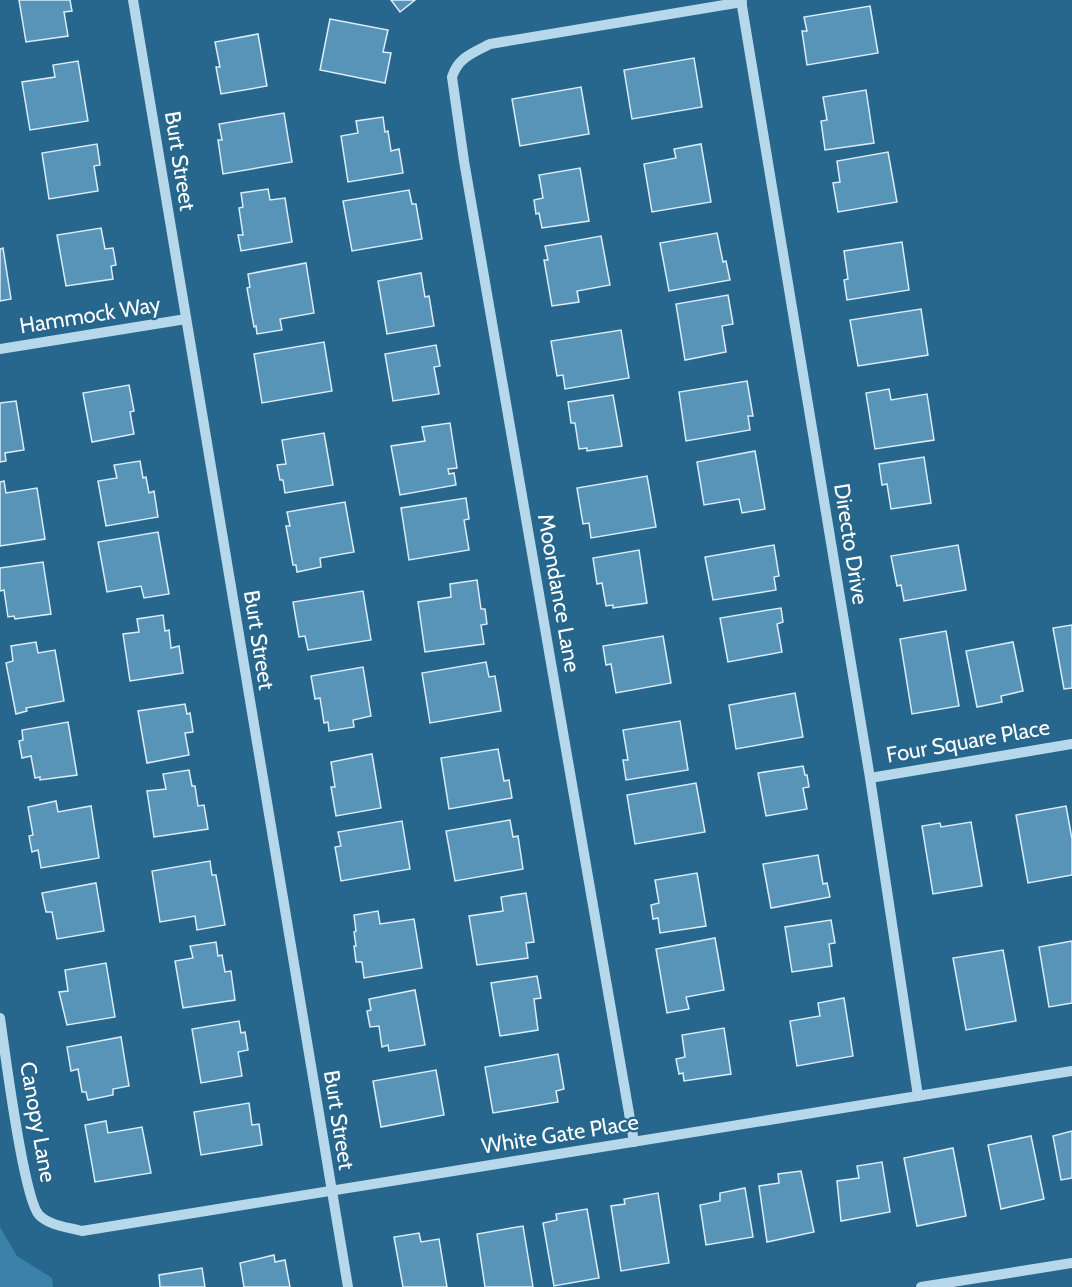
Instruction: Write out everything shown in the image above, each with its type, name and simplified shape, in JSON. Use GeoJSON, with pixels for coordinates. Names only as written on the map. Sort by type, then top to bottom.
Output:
{"type":"FeatureCollection","features":[{"type":"Feature","properties":{"kind":"street","name":"Burt Street"},"geometry":{"type":"LineString","coordinates":[[133,0],[348,1287]]}},
{"type":"Feature","properties":{"kind":"street","name":"Moondance Lane"},"geometry":{"type":"LineString","coordinates":[[634,1142],[452,77],[456,66],[466,55],[490,44],[741,1]]}},
{"type":"Feature","properties":{"kind":"street","name":"Directo Drive"},"geometry":{"type":"LineString","coordinates":[[741,1],[870,778],[918,1096]]}},
{"type":"Feature","properties":{"kind":"street","name":"Hammock Way"},"geometry":{"type":"LineString","coordinates":[[0,349],[186,319]]}},
{"type":"Feature","properties":{"kind":"street","name":"Four Square Place"},"geometry":{"type":"LineString","coordinates":[[870,778],[1072,744]]}},
{"type":"Feature","properties":{"kind":"street","name":"Canopy Lane"},"geometry":{"type":"LineString","coordinates":[[0,1018],[3,1053],[24,1170],[39,1215],[54,1224]]}},
{"type":"Feature","properties":{"kind":"street","name":"White Gate Place"},"geometry":{"type":"LineString","coordinates":[[54,1224],[82,1231],[106,1228],[1072,1071]]}},
{"type":"Feature","properties":{"kind":"street"},"geometry":{"type":"LineString","coordinates":[[921,1287],[1072,1263]]}},
{"type":"Feature","properties":{"kind":"shaded area"},"geometry":{"type":"Polygon","coordinates":[[[0,1227],[17,1256],[52,1278],[53,1287],[0,1287],[0,1227]]]}},
{"type":"Feature","properties":{"kind":"building"},"geometry":{"type":"Polygon","coordinates":[[[19,0],[70,0],[72,11],[64,12],[68,36],[26,42],[19,0]]]}},
{"type":"Feature","properties":{"kind":"building"},"geometry":{"type":"Polygon","coordinates":[[[391,0],[415,0],[400,12],[391,0]]]}},
{"type":"Feature","properties":{"kind":"building"},"geometry":{"type":"Polygon","coordinates":[[[870,6],[878,53],[807,65],[802,31],[807,31],[804,17],[870,6]]]}},
{"type":"Feature","properties":{"kind":"building"},"geometry":{"type":"Polygon","coordinates":[[[330,19],[388,30],[383,52],[391,53],[385,83],[320,70],[330,19]]]}},
{"type":"Feature","properties":{"kind":"building"},"geometry":{"type":"Polygon","coordinates":[[[258,34],[267,86],[221,94],[216,67],[220,67],[215,42],[258,34]]]}},
{"type":"Feature","properties":{"kind":"building"},"geometry":{"type":"Polygon","coordinates":[[[694,58],[702,107],[632,119],[624,70],[694,58]]]}},
{"type":"Feature","properties":{"kind":"building"},"geometry":{"type":"Polygon","coordinates":[[[78,61],[88,121],[30,130],[22,82],[55,77],[53,65],[78,61]]]}},
{"type":"Feature","properties":{"kind":"building"},"geometry":{"type":"Polygon","coordinates":[[[581,87],[589,134],[520,146],[512,99],[581,87]]]}},
{"type":"Feature","properties":{"kind":"building"},"geometry":{"type":"Polygon","coordinates":[[[866,90],[874,143],[825,150],[821,121],[827,120],[823,97],[866,90]]]}},
{"type":"Feature","properties":{"kind":"building"},"geometry":{"type":"Polygon","coordinates":[[[284,113],[292,162],[223,174],[218,140],[222,140],[219,124],[284,113]]]}},
{"type":"Feature","properties":{"kind":"building"},"geometry":{"type":"Polygon","coordinates":[[[383,117],[391,151],[399,149],[403,173],[348,182],[341,136],[358,133],[356,121],[383,117]]]}},
{"type":"Feature","properties":{"kind":"building"},"geometry":{"type":"Polygon","coordinates":[[[97,144],[100,165],[94,166],[98,191],[49,199],[42,153],[97,144]]]}},
{"type":"Feature","properties":{"kind":"building"},"geometry":{"type":"Polygon","coordinates":[[[701,144],[711,202],[652,212],[644,164],[676,158],[674,149],[701,144]]]}},
{"type":"Feature","properties":{"kind":"building"},"geometry":{"type":"Polygon","coordinates":[[[888,152],[897,202],[838,212],[833,183],[840,182],[837,161],[888,152]]]}},
{"type":"Feature","properties":{"kind":"building"},"geometry":{"type":"Polygon","coordinates":[[[580,168],[589,221],[542,228],[539,213],[536,214],[534,200],[543,198],[539,175],[580,168]]]}},
{"type":"Feature","properties":{"kind":"building"},"geometry":{"type":"Polygon","coordinates":[[[268,189],[270,200],[285,198],[292,242],[241,251],[238,235],[243,235],[239,208],[243,207],[241,193],[268,189]]]}},
{"type":"Feature","properties":{"kind":"building"},"geometry":{"type":"Polygon","coordinates":[[[409,190],[412,204],[416,204],[422,239],[352,251],[343,201],[409,190]]]}},
{"type":"Feature","properties":{"kind":"building"},"geometry":{"type":"Polygon","coordinates":[[[101,228],[105,249],[113,248],[116,265],[111,266],[113,279],[66,286],[57,235],[101,228]]]}},
{"type":"Feature","properties":{"kind":"building"},"geometry":{"type":"Polygon","coordinates":[[[717,233],[723,262],[726,261],[730,280],[669,291],[660,243],[717,233]]]}},
{"type":"Feature","properties":{"kind":"building"},"geometry":{"type":"Polygon","coordinates":[[[601,236],[610,285],[577,291],[579,302],[552,306],[544,260],[548,260],[545,246],[601,236]]]}},
{"type":"Feature","properties":{"kind":"building"},"geometry":{"type":"Polygon","coordinates":[[[902,242],[909,290],[847,300],[844,280],[848,279],[844,251],[902,242]]]}},
{"type":"Feature","properties":{"kind":"building"},"geometry":{"type":"Polygon","coordinates":[[[3,248],[11,299],[0,301],[0,249],[3,248]]]}},
{"type":"Feature","properties":{"kind":"building"},"geometry":{"type":"Polygon","coordinates":[[[306,263],[314,313],[280,319],[282,330],[257,334],[247,288],[250,287],[248,274],[306,263]]]}},
{"type":"Feature","properties":{"kind":"building"},"geometry":{"type":"Polygon","coordinates":[[[421,273],[425,297],[429,296],[434,326],[387,334],[378,281],[421,273]]]}},
{"type":"Feature","properties":{"kind":"building"},"geometry":{"type":"Polygon","coordinates":[[[728,295],[733,324],[722,326],[726,352],[685,360],[676,304],[728,295]]]}},
{"type":"Feature","properties":{"kind":"building"},"geometry":{"type":"Polygon","coordinates":[[[921,309],[928,355],[858,366],[850,320],[921,309]]]}},
{"type":"Feature","properties":{"kind":"building"},"geometry":{"type":"Polygon","coordinates":[[[621,330],[629,378],[565,389],[563,375],[557,376],[551,341],[621,330]]]}},
{"type":"Feature","properties":{"kind":"building"},"geometry":{"type":"Polygon","coordinates":[[[324,342],[332,391],[262,403],[254,354],[324,342]]]}},
{"type":"Feature","properties":{"kind":"building"},"geometry":{"type":"Polygon","coordinates":[[[436,345],[440,366],[434,367],[439,394],[393,401],[385,354],[436,345]]]}},
{"type":"Feature","properties":{"kind":"building"},"geometry":{"type":"Polygon","coordinates":[[[747,381],[753,416],[748,416],[750,430],[686,441],[679,392],[747,381]]]}},
{"type":"Feature","properties":{"kind":"building"},"geometry":{"type":"Polygon","coordinates":[[[129,385],[134,411],[130,412],[134,434],[92,442],[83,393],[129,385]]]}},
{"type":"Feature","properties":{"kind":"building"},"geometry":{"type":"Polygon","coordinates":[[[889,389],[891,400],[927,394],[934,440],[875,449],[866,393],[889,389]]]}},
{"type":"Feature","properties":{"kind":"building"},"geometry":{"type":"Polygon","coordinates":[[[613,395],[622,446],[587,451],[587,448],[579,449],[575,423],[571,423],[568,402],[613,395]]]}},
{"type":"Feature","properties":{"kind":"building"},"geometry":{"type":"Polygon","coordinates":[[[16,401],[24,450],[5,453],[6,461],[0,462],[0,403],[16,401]]]}},
{"type":"Feature","properties":{"kind":"building"},"geometry":{"type":"Polygon","coordinates":[[[450,423],[457,468],[448,469],[449,474],[454,473],[456,485],[400,495],[391,446],[425,441],[422,427],[450,423]]]}},
{"type":"Feature","properties":{"kind":"building"},"geometry":{"type":"Polygon","coordinates":[[[324,433],[333,485],[285,493],[277,465],[286,464],[282,440],[324,433]]]}},
{"type":"Feature","properties":{"kind":"building"},"geometry":{"type":"Polygon","coordinates":[[[755,451],[765,509],[742,513],[739,499],[704,505],[697,462],[755,451]]]}},
{"type":"Feature","properties":{"kind":"building"},"geometry":{"type":"Polygon","coordinates":[[[924,457],[931,503],[891,509],[887,484],[882,485],[879,464],[924,457]]]}},
{"type":"Feature","properties":{"kind":"building"},"geometry":{"type":"Polygon","coordinates":[[[140,461],[149,493],[154,491],[158,517],[106,526],[98,481],[117,478],[114,465],[140,461]]]}},
{"type":"Feature","properties":{"kind":"building"},"geometry":{"type":"Polygon","coordinates":[[[647,476],[656,527],[591,538],[589,523],[583,524],[577,488],[647,476]]]}},
{"type":"Feature","properties":{"kind":"building"},"geometry":{"type":"Polygon","coordinates":[[[4,481],[6,493],[37,488],[45,539],[0,546],[0,482],[4,481]]]}},
{"type":"Feature","properties":{"kind":"building"},"geometry":{"type":"Polygon","coordinates":[[[466,498],[469,519],[464,520],[469,550],[409,560],[401,508],[466,498]]]}},
{"type":"Feature","properties":{"kind":"building"},"geometry":{"type":"Polygon","coordinates":[[[345,502],[354,552],[320,558],[321,567],[297,572],[296,565],[293,565],[286,526],[290,526],[287,512],[345,502]]]}},
{"type":"Feature","properties":{"kind":"building"},"geometry":{"type":"Polygon","coordinates":[[[158,532],[169,594],[144,598],[141,586],[107,592],[98,542],[158,532]]]}},
{"type":"Feature","properties":{"kind":"building"},"geometry":{"type":"Polygon","coordinates":[[[774,545],[779,576],[774,577],[776,590],[713,600],[705,557],[774,545]]]}},
{"type":"Feature","properties":{"kind":"building"},"geometry":{"type":"Polygon","coordinates":[[[958,545],[966,590],[904,601],[901,585],[897,586],[891,556],[958,545]]]}},
{"type":"Feature","properties":{"kind":"building"},"geometry":{"type":"Polygon","coordinates":[[[639,550],[647,603],[613,608],[613,605],[606,606],[602,583],[597,584],[593,558],[639,550]]]}},
{"type":"Feature","properties":{"kind":"building"},"geometry":{"type":"Polygon","coordinates":[[[43,562],[51,614],[15,619],[14,616],[8,617],[4,590],[0,591],[0,568],[43,562]]]}},
{"type":"Feature","properties":{"kind":"building"},"geometry":{"type":"Polygon","coordinates":[[[477,580],[481,609],[485,609],[487,624],[481,625],[484,644],[425,652],[418,602],[451,597],[450,584],[477,580]]]}},
{"type":"Feature","properties":{"kind":"building"},"geometry":{"type":"Polygon","coordinates":[[[363,591],[371,640],[308,650],[305,636],[299,637],[293,602],[363,591]]]}},
{"type":"Feature","properties":{"kind":"building"},"geometry":{"type":"Polygon","coordinates":[[[781,608],[783,622],[777,624],[782,652],[728,662],[720,618],[781,608]]]}},
{"type":"Feature","properties":{"kind":"building"},"geometry":{"type":"Polygon","coordinates":[[[163,615],[165,631],[169,630],[171,648],[179,646],[183,673],[130,681],[123,634],[139,632],[137,619],[163,615]]]}},
{"type":"Feature","properties":{"kind":"building"},"geometry":{"type":"Polygon","coordinates":[[[1072,625],[1072,688],[1064,689],[1053,628],[1072,625]]]}},
{"type":"Feature","properties":{"kind":"building"},"geometry":{"type":"Polygon","coordinates":[[[946,631],[959,706],[912,714],[900,639],[946,631]]]}},
{"type":"Feature","properties":{"kind":"building"},"geometry":{"type":"Polygon","coordinates":[[[663,636],[671,683],[616,693],[611,664],[606,665],[603,646],[663,636]]]}},
{"type":"Feature","properties":{"kind":"building"},"geometry":{"type":"Polygon","coordinates":[[[36,642],[38,653],[55,650],[64,701],[26,708],[27,711],[16,714],[6,663],[13,661],[11,646],[36,642]]]}},
{"type":"Feature","properties":{"kind":"building"},"geometry":{"type":"Polygon","coordinates":[[[1013,642],[1023,691],[1001,696],[1002,702],[977,707],[966,651],[1013,642]]]}},
{"type":"Feature","properties":{"kind":"building"},"geometry":{"type":"Polygon","coordinates":[[[486,662],[489,677],[495,676],[501,711],[430,723],[422,673],[486,662]]]}},
{"type":"Feature","properties":{"kind":"building"},"geometry":{"type":"Polygon","coordinates":[[[363,667],[371,716],[353,720],[354,727],[329,731],[328,722],[324,723],[320,698],[315,699],[311,676],[363,667]]]}},
{"type":"Feature","properties":{"kind":"building"},"geometry":{"type":"Polygon","coordinates":[[[795,693],[803,737],[736,749],[729,705],[795,693]]]}},
{"type":"Feature","properties":{"kind":"building"},"geometry":{"type":"Polygon","coordinates":[[[185,704],[187,714],[190,713],[193,732],[185,733],[189,755],[147,763],[138,711],[185,704]]]}},
{"type":"Feature","properties":{"kind":"building"},"geometry":{"type":"Polygon","coordinates":[[[680,721],[688,770],[626,780],[623,760],[628,760],[623,730],[680,721]]]}},
{"type":"Feature","properties":{"kind":"building"},"geometry":{"type":"Polygon","coordinates":[[[68,722],[77,775],[40,780],[40,777],[35,778],[31,756],[22,758],[19,741],[23,740],[22,730],[68,722]]]}},
{"type":"Feature","properties":{"kind":"building"},"geometry":{"type":"Polygon","coordinates":[[[498,749],[504,781],[509,780],[512,798],[449,809],[441,758],[498,749]]]}},
{"type":"Feature","properties":{"kind":"building"},"geometry":{"type":"Polygon","coordinates":[[[372,754],[381,808],[336,816],[331,787],[335,787],[331,762],[372,754]]]}},
{"type":"Feature","properties":{"kind":"building"},"geometry":{"type":"Polygon","coordinates":[[[803,766],[809,787],[803,788],[807,809],[766,816],[758,773],[803,766]]]}},
{"type":"Feature","properties":{"kind":"building"},"geometry":{"type":"Polygon","coordinates":[[[189,770],[192,786],[195,786],[198,806],[204,805],[208,829],[154,837],[147,791],[166,789],[163,774],[189,770]]]}},
{"type":"Feature","properties":{"kind":"building"},"geometry":{"type":"Polygon","coordinates":[[[696,783],[705,832],[635,844],[627,795],[696,783]]]}},
{"type":"Feature","properties":{"kind":"building"},"geometry":{"type":"Polygon","coordinates":[[[56,801],[58,812],[91,806],[99,858],[41,868],[38,850],[32,852],[29,836],[33,835],[28,807],[56,801]]]}},
{"type":"Feature","properties":{"kind":"building"},"geometry":{"type":"Polygon","coordinates":[[[1066,806],[1072,839],[1072,875],[1028,883],[1016,815],[1066,806]]]}},
{"type":"Feature","properties":{"kind":"building"},"geometry":{"type":"Polygon","coordinates":[[[510,820],[513,837],[518,836],[523,869],[455,881],[446,831],[510,820]]]}},
{"type":"Feature","properties":{"kind":"building"},"geometry":{"type":"Polygon","coordinates":[[[402,821],[410,869],[341,881],[335,847],[341,846],[338,832],[402,821]]]}},
{"type":"Feature","properties":{"kind":"building"},"geometry":{"type":"Polygon","coordinates":[[[971,822],[982,886],[933,894],[922,826],[940,823],[941,827],[971,822]]]}},
{"type":"Feature","properties":{"kind":"building"},"geometry":{"type":"Polygon","coordinates":[[[818,855],[823,884],[827,883],[830,897],[771,908],[763,864],[818,855]]]}},
{"type":"Feature","properties":{"kind":"building"},"geometry":{"type":"Polygon","coordinates":[[[210,861],[212,875],[216,875],[225,925],[197,930],[195,916],[160,922],[152,871],[210,861]]]}},
{"type":"Feature","properties":{"kind":"building"},"geometry":{"type":"Polygon","coordinates":[[[697,873],[706,926],[660,933],[658,918],[653,919],[651,905],[659,903],[655,880],[697,873]]]}},
{"type":"Feature","properties":{"kind":"building"},"geometry":{"type":"Polygon","coordinates":[[[96,883],[104,931],[57,939],[52,912],[46,912],[42,893],[96,883]]]}},
{"type":"Feature","properties":{"kind":"building"},"geometry":{"type":"Polygon","coordinates":[[[526,893],[534,942],[526,943],[528,958],[477,965],[469,916],[503,911],[501,897],[526,893]]]}},
{"type":"Feature","properties":{"kind":"building"},"geometry":{"type":"Polygon","coordinates":[[[378,911],[380,924],[414,919],[422,968],[364,978],[362,962],[356,962],[354,915],[378,911]]]}},
{"type":"Feature","properties":{"kind":"building"},"geometry":{"type":"Polygon","coordinates":[[[831,920],[835,943],[829,944],[832,966],[792,972],[785,927],[831,920]]]}},
{"type":"Feature","properties":{"kind":"building"},"geometry":{"type":"Polygon","coordinates":[[[715,938],[724,990],[686,997],[689,1009],[667,1013],[656,949],[715,938]]]}},
{"type":"Feature","properties":{"kind":"building"},"geometry":{"type":"Polygon","coordinates":[[[1072,941],[1072,1003],[1049,1007],[1039,947],[1072,941]]]}},
{"type":"Feature","properties":{"kind":"building"},"geometry":{"type":"Polygon","coordinates":[[[216,942],[218,956],[222,955],[225,972],[231,971],[235,1000],[183,1008],[175,961],[193,958],[190,946],[216,942]]]}},
{"type":"Feature","properties":{"kind":"building"},"geometry":{"type":"Polygon","coordinates":[[[1003,950],[1016,1021],[966,1030],[953,958],[1003,950]]]}},
{"type":"Feature","properties":{"kind":"building"},"geometry":{"type":"Polygon","coordinates":[[[106,963],[115,1017],[67,1025],[59,992],[68,991],[65,970],[106,963]]]}},
{"type":"Feature","properties":{"kind":"building"},"geometry":{"type":"Polygon","coordinates":[[[537,976],[541,998],[534,999],[538,1030],[500,1036],[491,983],[537,976]]]}},
{"type":"Feature","properties":{"kind":"building"},"geometry":{"type":"Polygon","coordinates":[[[415,990],[425,1045],[389,1051],[388,1045],[382,1047],[379,1026],[370,1027],[367,1011],[371,1010],[369,999],[415,990]]]}},
{"type":"Feature","properties":{"kind":"building"},"geometry":{"type":"Polygon","coordinates":[[[844,998],[853,1056],[797,1066],[790,1021],[820,1016],[818,1003],[844,998]]]}},
{"type":"Feature","properties":{"kind":"building"},"geometry":{"type":"Polygon","coordinates":[[[239,1021],[241,1033],[245,1032],[248,1050],[238,1052],[242,1076],[201,1083],[192,1029],[239,1021]]]}},
{"type":"Feature","properties":{"kind":"building"},"geometry":{"type":"Polygon","coordinates":[[[724,1028],[731,1074],[684,1081],[683,1073],[679,1074],[676,1059],[685,1057],[682,1035],[724,1028]]]}},
{"type":"Feature","properties":{"kind":"building"},"geometry":{"type":"Polygon","coordinates":[[[121,1037],[129,1086],[113,1089],[113,1095],[88,1100],[86,1092],[82,1092],[78,1069],[71,1071],[67,1047],[121,1037]]]}},
{"type":"Feature","properties":{"kind":"building"},"geometry":{"type":"Polygon","coordinates":[[[558,1054],[564,1089],[556,1091],[558,1102],[493,1113],[485,1067],[558,1054]]]}},
{"type":"Feature","properties":{"kind":"building"},"geometry":{"type":"Polygon","coordinates":[[[436,1070],[444,1115],[381,1127],[373,1081],[436,1070]]]}},
{"type":"Feature","properties":{"kind":"building"},"geometry":{"type":"Polygon","coordinates":[[[249,1103],[252,1125],[259,1124],[262,1145],[201,1155],[194,1112],[249,1103]]]}},
{"type":"Feature","properties":{"kind":"building"},"geometry":{"type":"Polygon","coordinates":[[[106,1121],[108,1133],[142,1127],[151,1173],[95,1182],[85,1125],[106,1121]]]}},
{"type":"Feature","properties":{"kind":"building"},"geometry":{"type":"Polygon","coordinates":[[[1072,1131],[1072,1178],[1061,1180],[1053,1136],[1072,1131]]]}},
{"type":"Feature","properties":{"kind":"building"},"geometry":{"type":"Polygon","coordinates":[[[1031,1136],[1044,1199],[1001,1209],[988,1145],[1031,1136]]]}},
{"type":"Feature","properties":{"kind":"building"},"geometry":{"type":"Polygon","coordinates":[[[953,1148],[966,1216],[917,1226],[904,1158],[953,1148]]]}},
{"type":"Feature","properties":{"kind":"building"},"geometry":{"type":"Polygon","coordinates":[[[882,1162],[890,1212],[841,1221],[837,1181],[859,1178],[857,1166],[882,1162]]]}},
{"type":"Feature","properties":{"kind":"building"},"geometry":{"type":"Polygon","coordinates":[[[801,1171],[814,1232],[767,1242],[759,1186],[779,1183],[778,1174],[801,1171]]]}},
{"type":"Feature","properties":{"kind":"building"},"geometry":{"type":"Polygon","coordinates":[[[745,1188],[753,1237],[706,1245],[700,1205],[720,1201],[720,1193],[745,1188]]]}},
{"type":"Feature","properties":{"kind":"building"},"geometry":{"type":"Polygon","coordinates":[[[658,1193],[669,1263],[621,1271],[611,1206],[625,1204],[624,1199],[658,1193]]]}},
{"type":"Feature","properties":{"kind":"building"},"geometry":{"type":"Polygon","coordinates":[[[587,1209],[599,1278],[554,1286],[543,1223],[557,1220],[556,1214],[587,1209]]]}},
{"type":"Feature","properties":{"kind":"building"},"geometry":{"type":"Polygon","coordinates":[[[523,1226],[533,1287],[485,1287],[477,1234],[523,1226]]]}},
{"type":"Feature","properties":{"kind":"building"},"geometry":{"type":"Polygon","coordinates":[[[419,1233],[421,1242],[439,1239],[447,1287],[403,1287],[394,1237],[419,1233]]]}},
{"type":"Feature","properties":{"kind":"building"},"geometry":{"type":"Polygon","coordinates":[[[274,1255],[275,1262],[285,1260],[290,1287],[244,1287],[240,1263],[274,1255]]]}},
{"type":"Feature","properties":{"kind":"building"},"geometry":{"type":"Polygon","coordinates":[[[202,1268],[205,1287],[160,1287],[159,1275],[202,1268]]]}}]}
